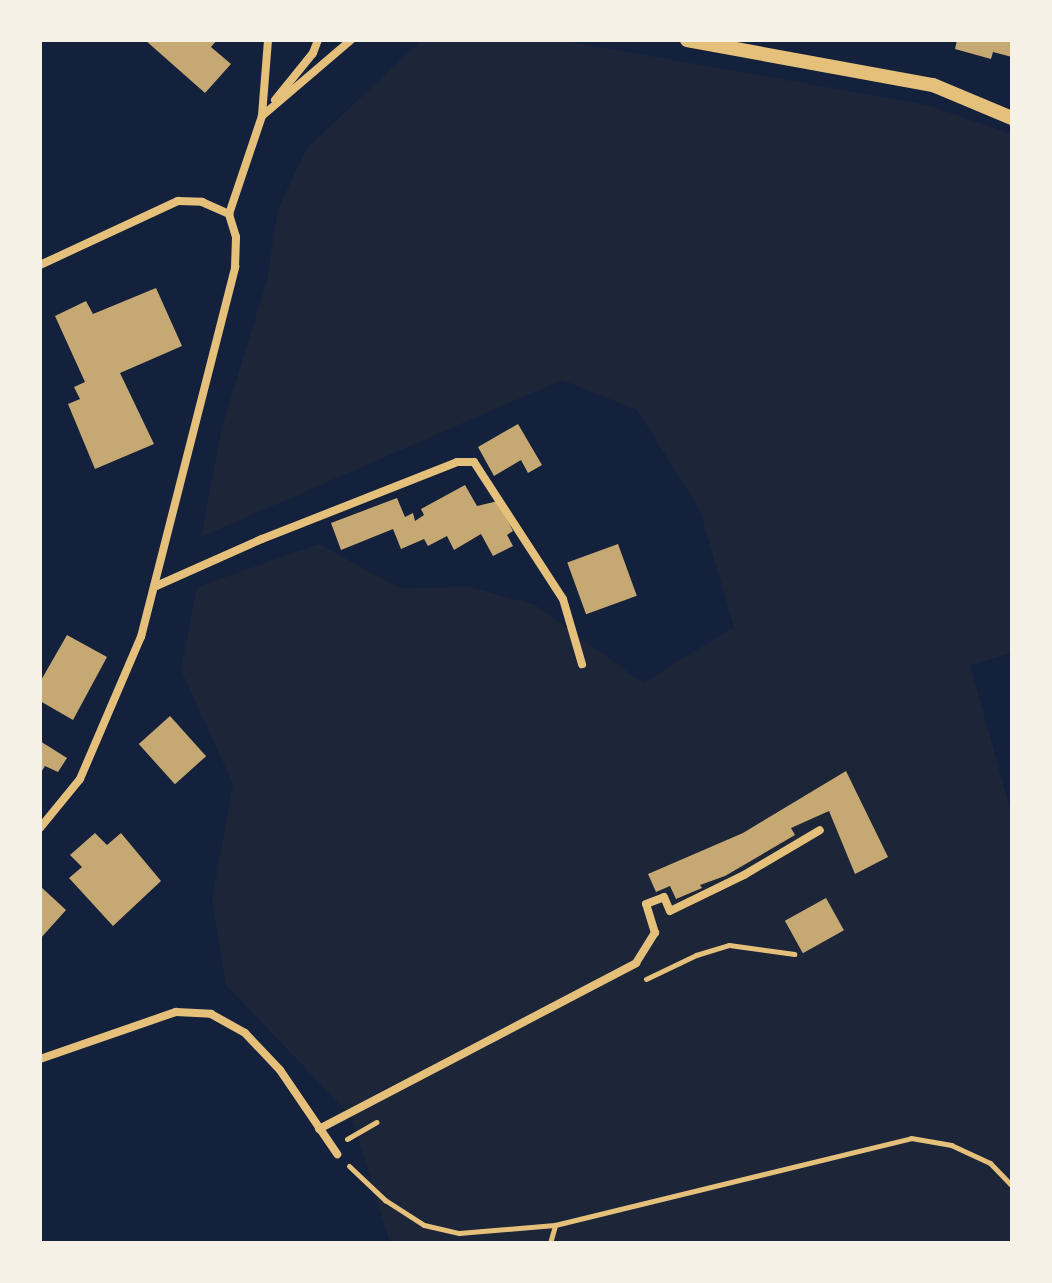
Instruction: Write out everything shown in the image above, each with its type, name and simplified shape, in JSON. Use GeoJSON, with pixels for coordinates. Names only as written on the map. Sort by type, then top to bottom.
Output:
{"type":"FeatureCollection","features":[{"type":"Feature","properties":{"kind":"street"},"geometry":{"type":"LineString","coordinates":[[40,828],[80,779],[141,637],[235,267],[236,237],[229,214],[262,116],[268,40]]}},
{"type":"Feature","properties":{"kind":"street"},"geometry":{"type":"LineString","coordinates":[[262,116],[313,53],[318,40]]}},
{"type":"Feature","properties":{"kind":"street"},"geometry":{"type":"LineString","coordinates":[[262,116],[351,40]]}},
{"type":"Feature","properties":{"kind":"street"},"geometry":{"type":"LineString","coordinates":[[687,40],[933,85],[1012,118]]}},
{"type":"Feature","properties":{"kind":"street"},"geometry":{"type":"LineString","coordinates":[[40,265],[178,201],[202,202],[229,214]]}},
{"type":"Feature","properties":{"kind":"street"},"geometry":{"type":"LineString","coordinates":[[154,587],[262,539],[443,468],[474,462],[563,599],[582,664]]}},
{"type":"Feature","properties":{"kind":"street"},"geometry":{"type":"LineString","coordinates":[[319,1129],[636,963],[655,933],[646,904],[664,897],[670,911],[744,875],[820,830]]}},
{"type":"Feature","properties":{"kind":"street"},"geometry":{"type":"LineString","coordinates":[[40,1059],[176,1012],[211,1014],[245,1033],[280,1070],[334,1151]]}},
{"type":"Feature","properties":{"kind":"path"},"geometry":{"type":"LineString","coordinates":[[637,984],[665,968],[729,945],[794,954]]}},
{"type":"Feature","properties":{"kind":"path"},"geometry":{"type":"LineString","coordinates":[[379,1119],[334,1151],[385,1200],[424,1225],[459,1233],[555,1225],[911,1138],[951,1145],[990,1163],[1012,1186]]}},
{"type":"Feature","properties":{"kind":"path"},"geometry":{"type":"LineString","coordinates":[[550,1243],[555,1225]]}},
{"type":"Feature","properties":{"kind":"shaded area"},"geometry":{"type":"Polygon","coordinates":[[[422,40],[560,40],[927,105],[1012,134],[1012,653],[970,665],[1012,816],[1012,1243],[390,1243],[352,1117],[226,985],[212,900],[233,784],[181,670],[197,587],[319,544],[399,588],[470,587],[535,605],[643,683],[734,627],[699,508],[637,410],[562,380],[201,537],[222,427],[267,280],[278,209],[307,148],[422,40]]]}},
{"type":"Feature","properties":{"kind":"building"},"geometry":{"type":"Polygon","coordinates":[[[145,40],[217,40],[211,47],[231,64],[205,93],[145,40]]]}},
{"type":"Feature","properties":{"kind":"building"},"geometry":{"type":"Polygon","coordinates":[[[957,40],[1012,40],[1012,57],[993,52],[991,59],[955,49],[957,40]]]}},
{"type":"Feature","properties":{"kind":"building"},"geometry":{"type":"Polygon","coordinates":[[[156,288],[182,346],[120,373],[154,444],[95,469],[68,404],[80,399],[74,387],[85,382],[55,316],[86,301],[93,314],[156,288]]]}},
{"type":"Feature","properties":{"kind":"building"},"geometry":{"type":"Polygon","coordinates":[[[518,424],[542,465],[528,473],[521,460],[494,476],[478,447],[518,424]]]}},
{"type":"Feature","properties":{"kind":"building"},"geometry":{"type":"Polygon","coordinates":[[[465,485],[477,506],[498,501],[513,531],[507,535],[513,546],[493,556],[481,534],[454,550],[447,536],[428,546],[424,539],[401,549],[393,529],[341,550],[331,523],[397,498],[405,517],[413,513],[415,521],[424,515],[421,509],[465,485]]]}},
{"type":"Feature","properties":{"kind":"building"},"geometry":{"type":"Polygon","coordinates":[[[618,544],[637,596],[586,614],[567,562],[618,544]]]}},
{"type":"Feature","properties":{"kind":"building"},"geometry":{"type":"Polygon","coordinates":[[[67,635],[107,657],[73,720],[40,701],[40,682],[67,635]]]}},
{"type":"Feature","properties":{"kind":"building"},"geometry":{"type":"Polygon","coordinates":[[[170,716],[206,756],[175,784],[139,744],[170,716]]]}},
{"type":"Feature","properties":{"kind":"building"},"geometry":{"type":"Polygon","coordinates":[[[40,741],[67,758],[58,772],[45,766],[40,774],[40,741]]]}},
{"type":"Feature","properties":{"kind":"building"},"geometry":{"type":"Polygon","coordinates":[[[846,771],[888,857],[855,874],[829,811],[791,828],[795,835],[725,876],[700,885],[702,888],[676,899],[670,886],[656,892],[648,874],[743,833],[846,771]]]}},
{"type":"Feature","properties":{"kind":"building"},"geometry":{"type":"Polygon","coordinates":[[[95,833],[107,845],[121,833],[161,881],[113,926],[69,878],[82,867],[70,855],[95,833]]]}},
{"type":"Feature","properties":{"kind":"building"},"geometry":{"type":"Polygon","coordinates":[[[40,886],[66,910],[40,939],[40,886]]]}},
{"type":"Feature","properties":{"kind":"building"},"geometry":{"type":"Polygon","coordinates":[[[826,898],[844,930],[803,953],[785,921],[826,898]]]}}]}
